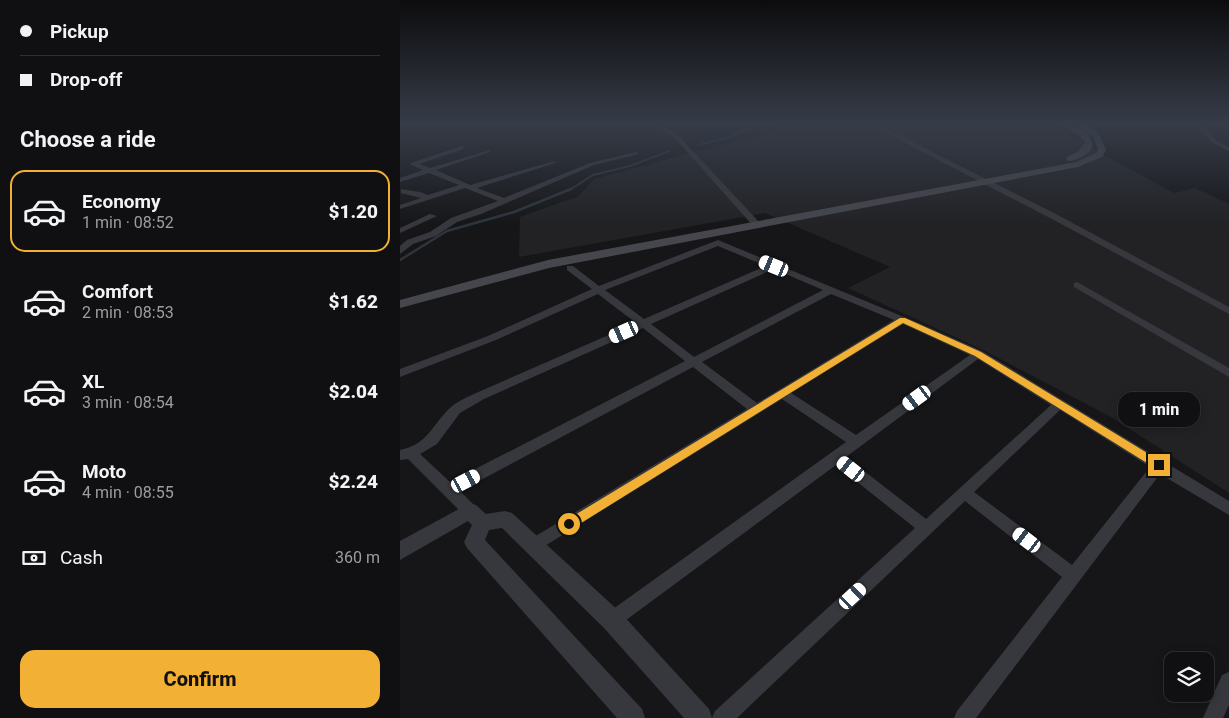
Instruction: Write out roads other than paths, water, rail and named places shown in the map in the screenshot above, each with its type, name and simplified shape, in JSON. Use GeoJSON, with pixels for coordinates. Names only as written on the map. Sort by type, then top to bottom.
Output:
{"type":"FeatureCollection","features":[{"type":"Feature","properties":{"kind":"main road"},"geometry":{"type":"LineString","coordinates":[[982,180],[1072,158]]}},
{"type":"Feature","properties":{"kind":"main road"},"geometry":{"type":"LineString","coordinates":[[400,304],[548,264],[717,234],[755,222],[1078,164],[1093,158]]}},
{"type":"Feature","properties":{"kind":"main road"},"geometry":{"type":"LineString","coordinates":[[400,294],[550,255],[717,234]]}},
{"type":"Feature","properties":{"kind":"street"},"geometry":{"type":"LineString","coordinates":[[433,158],[413,164],[504,201]]}},
{"type":"Feature","properties":{"kind":"street"},"geometry":{"type":"LineString","coordinates":[[400,180],[469,158]]}},
{"type":"Feature","properties":{"kind":"street"},"geometry":{"type":"LineString","coordinates":[[400,251],[410,242],[433,234],[454,220],[592,164],[621,158]]}},
{"type":"Feature","properties":{"kind":"street"},"geometry":{"type":"LineString","coordinates":[[697,158],[755,222]]}},
{"type":"Feature","properties":{"kind":"street"},"geometry":{"type":"LineString","coordinates":[[938,158],[1229,311]]}},
{"type":"Feature","properties":{"kind":"street"},"geometry":{"type":"LineString","coordinates":[[400,207],[553,162]]}},
{"type":"Feature","properties":{"kind":"street"},"geometry":{"type":"LineString","coordinates":[[401,191],[420,194],[427,198]]}},
{"type":"Feature","properties":{"kind":"street"},"geometry":{"type":"LineString","coordinates":[[400,231],[433,216]]}},
{"type":"Feature","properties":{"kind":"street"},"geometry":{"type":"LineString","coordinates":[[400,373],[492,338],[598,291],[717,234],[774,266],[978,354],[1229,509]]}},
{"type":"Feature","properties":{"kind":"street"},"geometry":{"type":"LineString","coordinates":[[633,718],[574,650],[474,542],[476,517],[449,490],[405,454],[432,440],[456,410],[480,396],[774,266]]}},
{"type":"Feature","properties":{"kind":"street"},"geometry":{"type":"LineString","coordinates":[[570,268],[756,409]]}},
{"type":"Feature","properties":{"kind":"street"},"geometry":{"type":"LineString","coordinates":[[1077,285],[1229,373]]}},
{"type":"Feature","properties":{"kind":"street"},"geometry":{"type":"LineString","coordinates":[[449,490],[831,290]]}},
{"type":"Feature","properties":{"kind":"street"},"geometry":{"type":"LineString","coordinates":[[535,545],[902,320]]}},
{"type":"Feature","properties":{"kind":"street"},"geometry":{"type":"LineString","coordinates":[[612,620],[978,354]]}},
{"type":"Feature","properties":{"kind":"street"},"geometry":{"type":"LineString","coordinates":[[782,393],[856,442]]}},
{"type":"Feature","properties":{"kind":"street"},"geometry":{"type":"LineString","coordinates":[[722,718],[1059,404]]}},
{"type":"Feature","properties":{"kind":"street"},"geometry":{"type":"LineString","coordinates":[[836,457],[926,528]]}},
{"type":"Feature","properties":{"kind":"street"},"geometry":{"type":"LineString","coordinates":[[964,718],[1159,465]]}},
{"type":"Feature","properties":{"kind":"street"},"geometry":{"type":"LineString","coordinates":[[964,492],[1074,576]]}},
{"type":"Feature","properties":{"kind":"street"},"geometry":{"type":"LineString","coordinates":[[400,551],[476,517],[505,519],[535,545],[612,620],[700,718]]}},
{"type":"Feature","properties":{"kind":"street"},"geometry":{"type":"LineString","coordinates":[[1213,718],[1229,682]]}},
{"type":"Feature","properties":{"kind":"waterway"},"geometry":{"type":"LineString","coordinates":[[568,191],[593,175],[630,166],[652,158]]}},
{"type":"Feature","properties":{"kind":"waterway"},"geometry":{"type":"LineString","coordinates":[[400,260],[447,231],[514,212],[571,189]]}}]}
